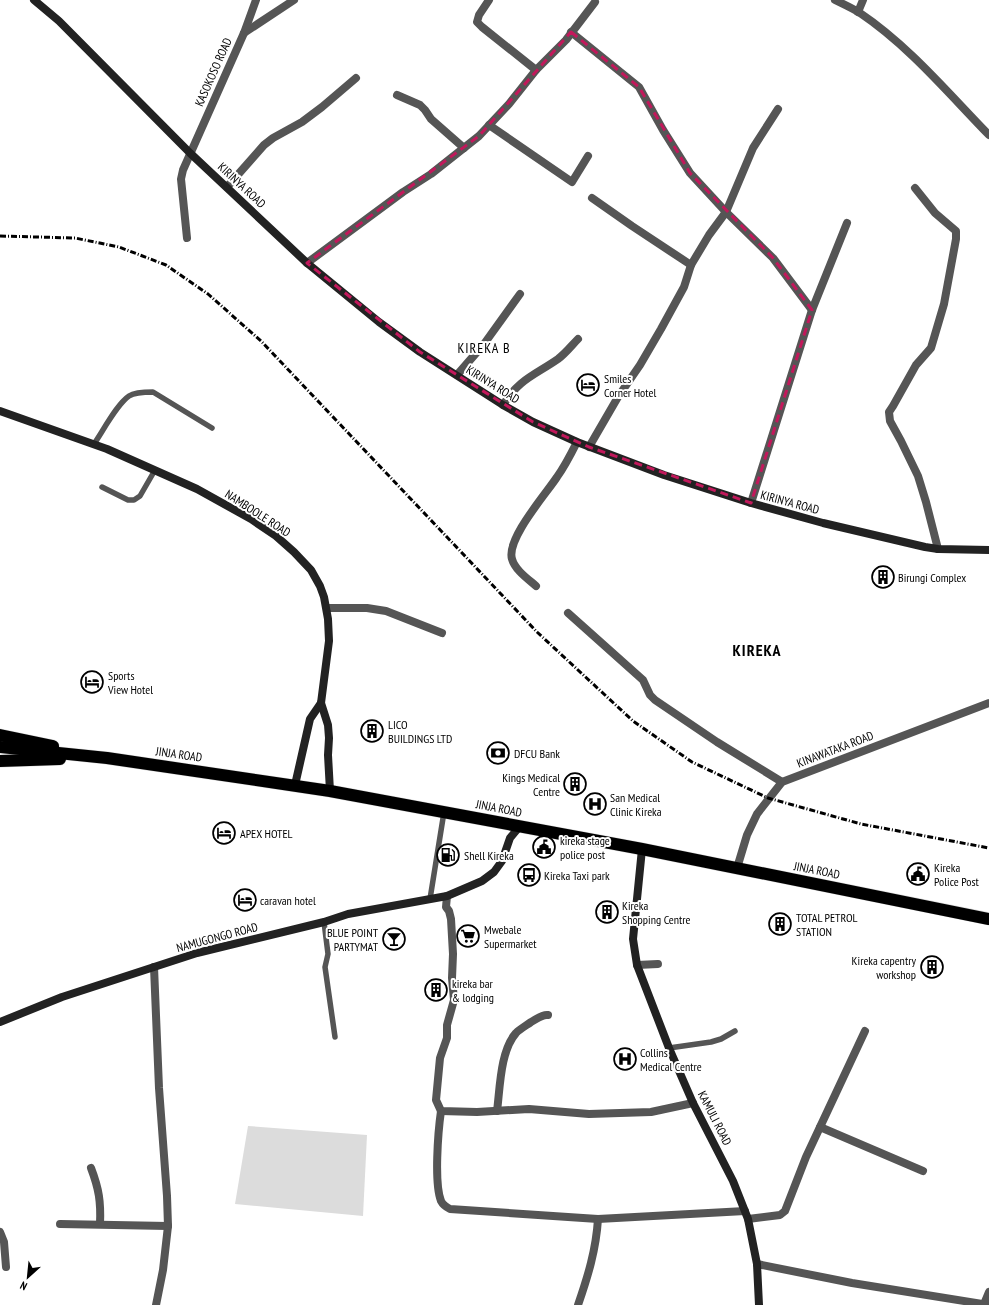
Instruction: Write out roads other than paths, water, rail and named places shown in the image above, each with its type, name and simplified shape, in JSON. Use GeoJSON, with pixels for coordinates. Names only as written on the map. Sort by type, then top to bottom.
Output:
{"type":"FeatureCollection","features":[{"type":"Feature","properties":{"kind":"highway"},"geometry":{"type":"LineString","coordinates":[[0,735],[107,758]]}},
{"type":"Feature","properties":{"kind":"highway","name":"JINJA ROAD"},"geometry":{"type":"LineString","coordinates":[[0,747],[107,758],[330,791],[737,868],[989,919]]}},
{"type":"Feature","properties":{"kind":"highway"},"geometry":{"type":"LineString","coordinates":[[0,761],[107,758]]}},
{"type":"Feature","properties":{"kind":"main road","name":"KIRINYA ROAD"},"geometry":{"type":"LineString","coordinates":[[34,0],[58,21],[190,154],[308,263],[379,322],[420,352],[503,405],[533,422],[588,447],[664,475],[751,503],[830,525],[938,549],[989,550]]}},
{"type":"Feature","properties":{"kind":"main road","name":"NAMBOOLE ROAD"},"geometry":{"type":"LineString","coordinates":[[0,410],[94,444],[197,489],[251,519],[276,536],[311,570],[320,586],[327,608],[329,641],[321,703],[310,719],[294,785]]}},
{"type":"Feature","properties":{"kind":"main road"},"geometry":{"type":"LineString","coordinates":[[321,703],[328,726],[330,791]]}},
{"type":"Feature","properties":{"kind":"main road","name":"NAMUGONGO ROAD"},"geometry":{"type":"LineString","coordinates":[[0,1022],[62,998],[197,953],[324,922],[348,914],[447,896],[482,881],[494,872],[502,861],[510,838],[520,826]]}},
{"type":"Feature","properties":{"kind":"main road","name":"KAMULI ROAD"},"geometry":{"type":"LineString","coordinates":[[642,850],[633,939],[637,966],[669,1048],[694,1103],[733,1180],[747,1215],[757,1264],[759,1305]]}},
{"type":"Feature","properties":{"kind":"street","name":"KASOKOSO ROAD"},"geometry":{"type":"LineString","coordinates":[[187,238],[181,179],[190,154],[244,33],[256,0]]}},
{"type":"Feature","properties":{"kind":"street"},"geometry":{"type":"LineString","coordinates":[[244,33],[294,0]]}},
{"type":"Feature","properties":{"kind":"street"},"geometry":{"type":"LineString","coordinates":[[489,0],[479,15],[477,22],[536,70]]}},
{"type":"Feature","properties":{"kind":"street"},"geometry":{"type":"LineString","coordinates":[[835,0],[858,12],[888,33],[911,54],[989,135]]}},
{"type":"Feature","properties":{"kind":"street"},"geometry":{"type":"LineString","coordinates":[[858,12],[863,0]]}},
{"type":"Feature","properties":{"kind":"street"},"geometry":{"type":"LineString","coordinates":[[308,263],[349,230],[402,192],[431,174],[479,136],[536,70],[558,48],[595,2]]}},
{"type":"Feature","properties":{"kind":"street"},"geometry":{"type":"LineString","coordinates":[[571,32],[639,87],[663,130],[690,173],[726,212],[773,258],[812,310]]}},
{"type":"Feature","properties":{"kind":"street"},"geometry":{"type":"LineString","coordinates":[[227,187],[264,145],[273,138],[302,122],[356,78]]}},
{"type":"Feature","properties":{"kind":"street"},"geometry":{"type":"LineString","coordinates":[[397,95],[420,105],[431,119],[464,148]]}},
{"type":"Feature","properties":{"kind":"street"},"geometry":{"type":"LineString","coordinates":[[588,447],[618,397],[640,366],[661,329],[684,287],[691,265],[709,235],[726,212],[753,148],[778,109]]}},
{"type":"Feature","properties":{"kind":"street"},"geometry":{"type":"LineString","coordinates":[[489,125],[572,182],[588,156]]}},
{"type":"Feature","properties":{"kind":"street"},"geometry":{"type":"LineString","coordinates":[[915,188],[935,213],[956,231],[956,239],[944,304],[931,348],[916,365],[889,412],[890,421],[918,476],[938,549]]}},
{"type":"Feature","properties":{"kind":"street"},"geometry":{"type":"LineString","coordinates":[[592,198],[643,234],[691,265]]}},
{"type":"Feature","properties":{"kind":"street"},"geometry":{"type":"LineString","coordinates":[[751,503],[812,310],[847,223]]}},
{"type":"Feature","properties":{"kind":"street"},"geometry":{"type":"LineString","coordinates":[[457,375],[484,344],[520,294]]}},
{"type":"Feature","properties":{"kind":"street"},"geometry":{"type":"LineString","coordinates":[[503,405],[518,385],[560,357],[578,339]]}},
{"type":"Feature","properties":{"kind":"street"},"geometry":{"type":"LineString","coordinates":[[536,586],[525,576],[511,558],[512,545],[522,525],[563,468],[577,442]]}},
{"type":"Feature","properties":{"kind":"street"},"geometry":{"type":"LineString","coordinates":[[327,608],[367,608],[386,611],[442,633]]}},
{"type":"Feature","properties":{"kind":"street"},"geometry":{"type":"LineString","coordinates":[[568,613],[643,680],[650,695],[655,700],[717,742],[782,782],[757,814],[747,835],[737,868]]}},
{"type":"Feature","properties":{"kind":"street","name":"KINAWATAKA ROAD"},"geometry":{"type":"LineString","coordinates":[[782,782],[989,702]]}},
{"type":"Feature","properties":{"kind":"street"},"geometry":{"type":"LineString","coordinates":[[447,896],[446,907],[451,919],[454,1000],[447,1025],[447,1038],[440,1058],[436,1100],[441,1111],[439,1126],[438,1185],[442,1202],[450,1209],[598,1219],[780,1215],[785,1211],[806,1157],[865,1031]]}},
{"type":"Feature","properties":{"kind":"street"},"geometry":{"type":"LineString","coordinates":[[637,966],[658,964]]}},
{"type":"Feature","properties":{"kind":"street"},"geometry":{"type":"LineString","coordinates":[[154,967],[159,1088],[168,1226],[163,1270],[156,1305]]}},
{"type":"Feature","properties":{"kind":"street"},"geometry":{"type":"LineString","coordinates":[[498,1111],[505,1057],[510,1044],[516,1033],[529,1023],[544,1014],[548,1015]]}},
{"type":"Feature","properties":{"kind":"street"},"geometry":{"type":"LineString","coordinates":[[441,1111],[498,1111],[529,1109],[588,1114],[651,1112],[694,1103]]}},
{"type":"Feature","properties":{"kind":"street"},"geometry":{"type":"LineString","coordinates":[[820,1127],[924,1171]]}},
{"type":"Feature","properties":{"kind":"street"},"geometry":{"type":"LineString","coordinates":[[91,1168],[101,1204],[100,1224]]}},
{"type":"Feature","properties":{"kind":"street"},"geometry":{"type":"LineString","coordinates":[[578,1305],[588,1278],[593,1256],[598,1219]]}},
{"type":"Feature","properties":{"kind":"street"},"geometry":{"type":"LineString","coordinates":[[60,1224],[168,1226]]}},
{"type":"Feature","properties":{"kind":"street"},"geometry":{"type":"LineString","coordinates":[[0,1232],[4,1242],[6,1267]]}},
{"type":"Feature","properties":{"kind":"street"},"geometry":{"type":"LineString","coordinates":[[757,1264],[852,1283],[986,1304],[989,1292]]}},
{"type":"Feature","properties":{"kind":"lane"},"geometry":{"type":"LineString","coordinates":[[94,444],[122,401],[130,395],[146,392],[153,392],[212,428]]}},
{"type":"Feature","properties":{"kind":"lane"},"geometry":{"type":"LineString","coordinates":[[102,487],[128,500],[134,500],[140,496],[155,470]]}},
{"type":"Feature","properties":{"kind":"lane"},"geometry":{"type":"LineString","coordinates":[[430,899],[445,812]]}},
{"type":"Feature","properties":{"kind":"lane"},"geometry":{"type":"LineString","coordinates":[[324,922],[328,954],[325,966],[335,1037]]}},
{"type":"Feature","properties":{"kind":"lane"},"geometry":{"type":"LineString","coordinates":[[669,1048],[711,1042],[721,1039],[736,1031]]}},
{"type":"Feature","properties":{"kind":"railway"},"geometry":{"type":"LineString","coordinates":[[0,236],[75,238],[119,247],[166,265],[208,294],[261,341],[537,632],[633,721],[692,762],[768,798],[861,824],[989,848]]}},
{"type":"Feature","properties":{"kind":"place","name":"Smiles Corner Hotel"},"geometry":{"type":"Point","coordinates":[588,385]}},
{"type":"Feature","properties":{"kind":"place","name":"Birungi Complex"},"geometry":{"type":"Point","coordinates":[883,577]}},
{"type":"Feature","properties":{"kind":"place","name":"Sports View Hotel"},"geometry":{"type":"Point","coordinates":[92,682]}},
{"type":"Feature","properties":{"kind":"place","name":"LICO BUILDINGS LTD"},"geometry":{"type":"Point","coordinates":[372,731]}},
{"type":"Feature","properties":{"kind":"place","name":"DFCU Bank"},"geometry":{"type":"Point","coordinates":[498,753]}},
{"type":"Feature","properties":{"kind":"place","name":"Kings Medical Centre"},"geometry":{"type":"Point","coordinates":[575,784]}},
{"type":"Feature","properties":{"kind":"place","name":"San Medical Clinic Kireka"},"geometry":{"type":"Point","coordinates":[595,804]}},
{"type":"Feature","properties":{"kind":"place","name":"APEX HOTEL"},"geometry":{"type":"Point","coordinates":[224,833]}},
{"type":"Feature","properties":{"kind":"place","name":"kireka stage police post"},"geometry":{"type":"Point","coordinates":[544,847]}},
{"type":"Feature","properties":{"kind":"place","name":"Shell Kireka"},"geometry":{"type":"Point","coordinates":[448,855]}},
{"type":"Feature","properties":{"kind":"place","name":"Kireka Police Post"},"geometry":{"type":"Point","coordinates":[918,874]}},
{"type":"Feature","properties":{"kind":"place","name":"Kireka Taxi park"},"geometry":{"type":"Point","coordinates":[529,875]}},
{"type":"Feature","properties":{"kind":"place","name":"caravan hotel"},"geometry":{"type":"Point","coordinates":[245,900]}},
{"type":"Feature","properties":{"kind":"place","name":"Kireka Shopping Centre"},"geometry":{"type":"Point","coordinates":[607,912]}},
{"type":"Feature","properties":{"kind":"place","name":"TOTAL PETROL STATION"},"geometry":{"type":"Point","coordinates":[780,924]}},
{"type":"Feature","properties":{"kind":"place","name":"Mwebale Supermarket"},"geometry":{"type":"Point","coordinates":[468,936]}},
{"type":"Feature","properties":{"kind":"place","name":"BLUE POINT PARTYMAT"},"geometry":{"type":"Point","coordinates":[394,939]}},
{"type":"Feature","properties":{"kind":"place","name":"Kireka capentry workshop"},"geometry":{"type":"Point","coordinates":[932,967]}},
{"type":"Feature","properties":{"kind":"place","name":"kireka bar & lodging"},"geometry":{"type":"Point","coordinates":[436,990]}},
{"type":"Feature","properties":{"kind":"place","name":"Collins Medical Centre"},"geometry":{"type":"Point","coordinates":[625,1059]}},
{"type":"Feature","properties":{"kind":"district","name":"KIREKA B"},"geometry":{"type":"Point","coordinates":[484,348]}},
{"type":"Feature","properties":{"kind":"district","name":"KIREKA"},"geometry":{"type":"Point","coordinates":[757,650]}}]}
